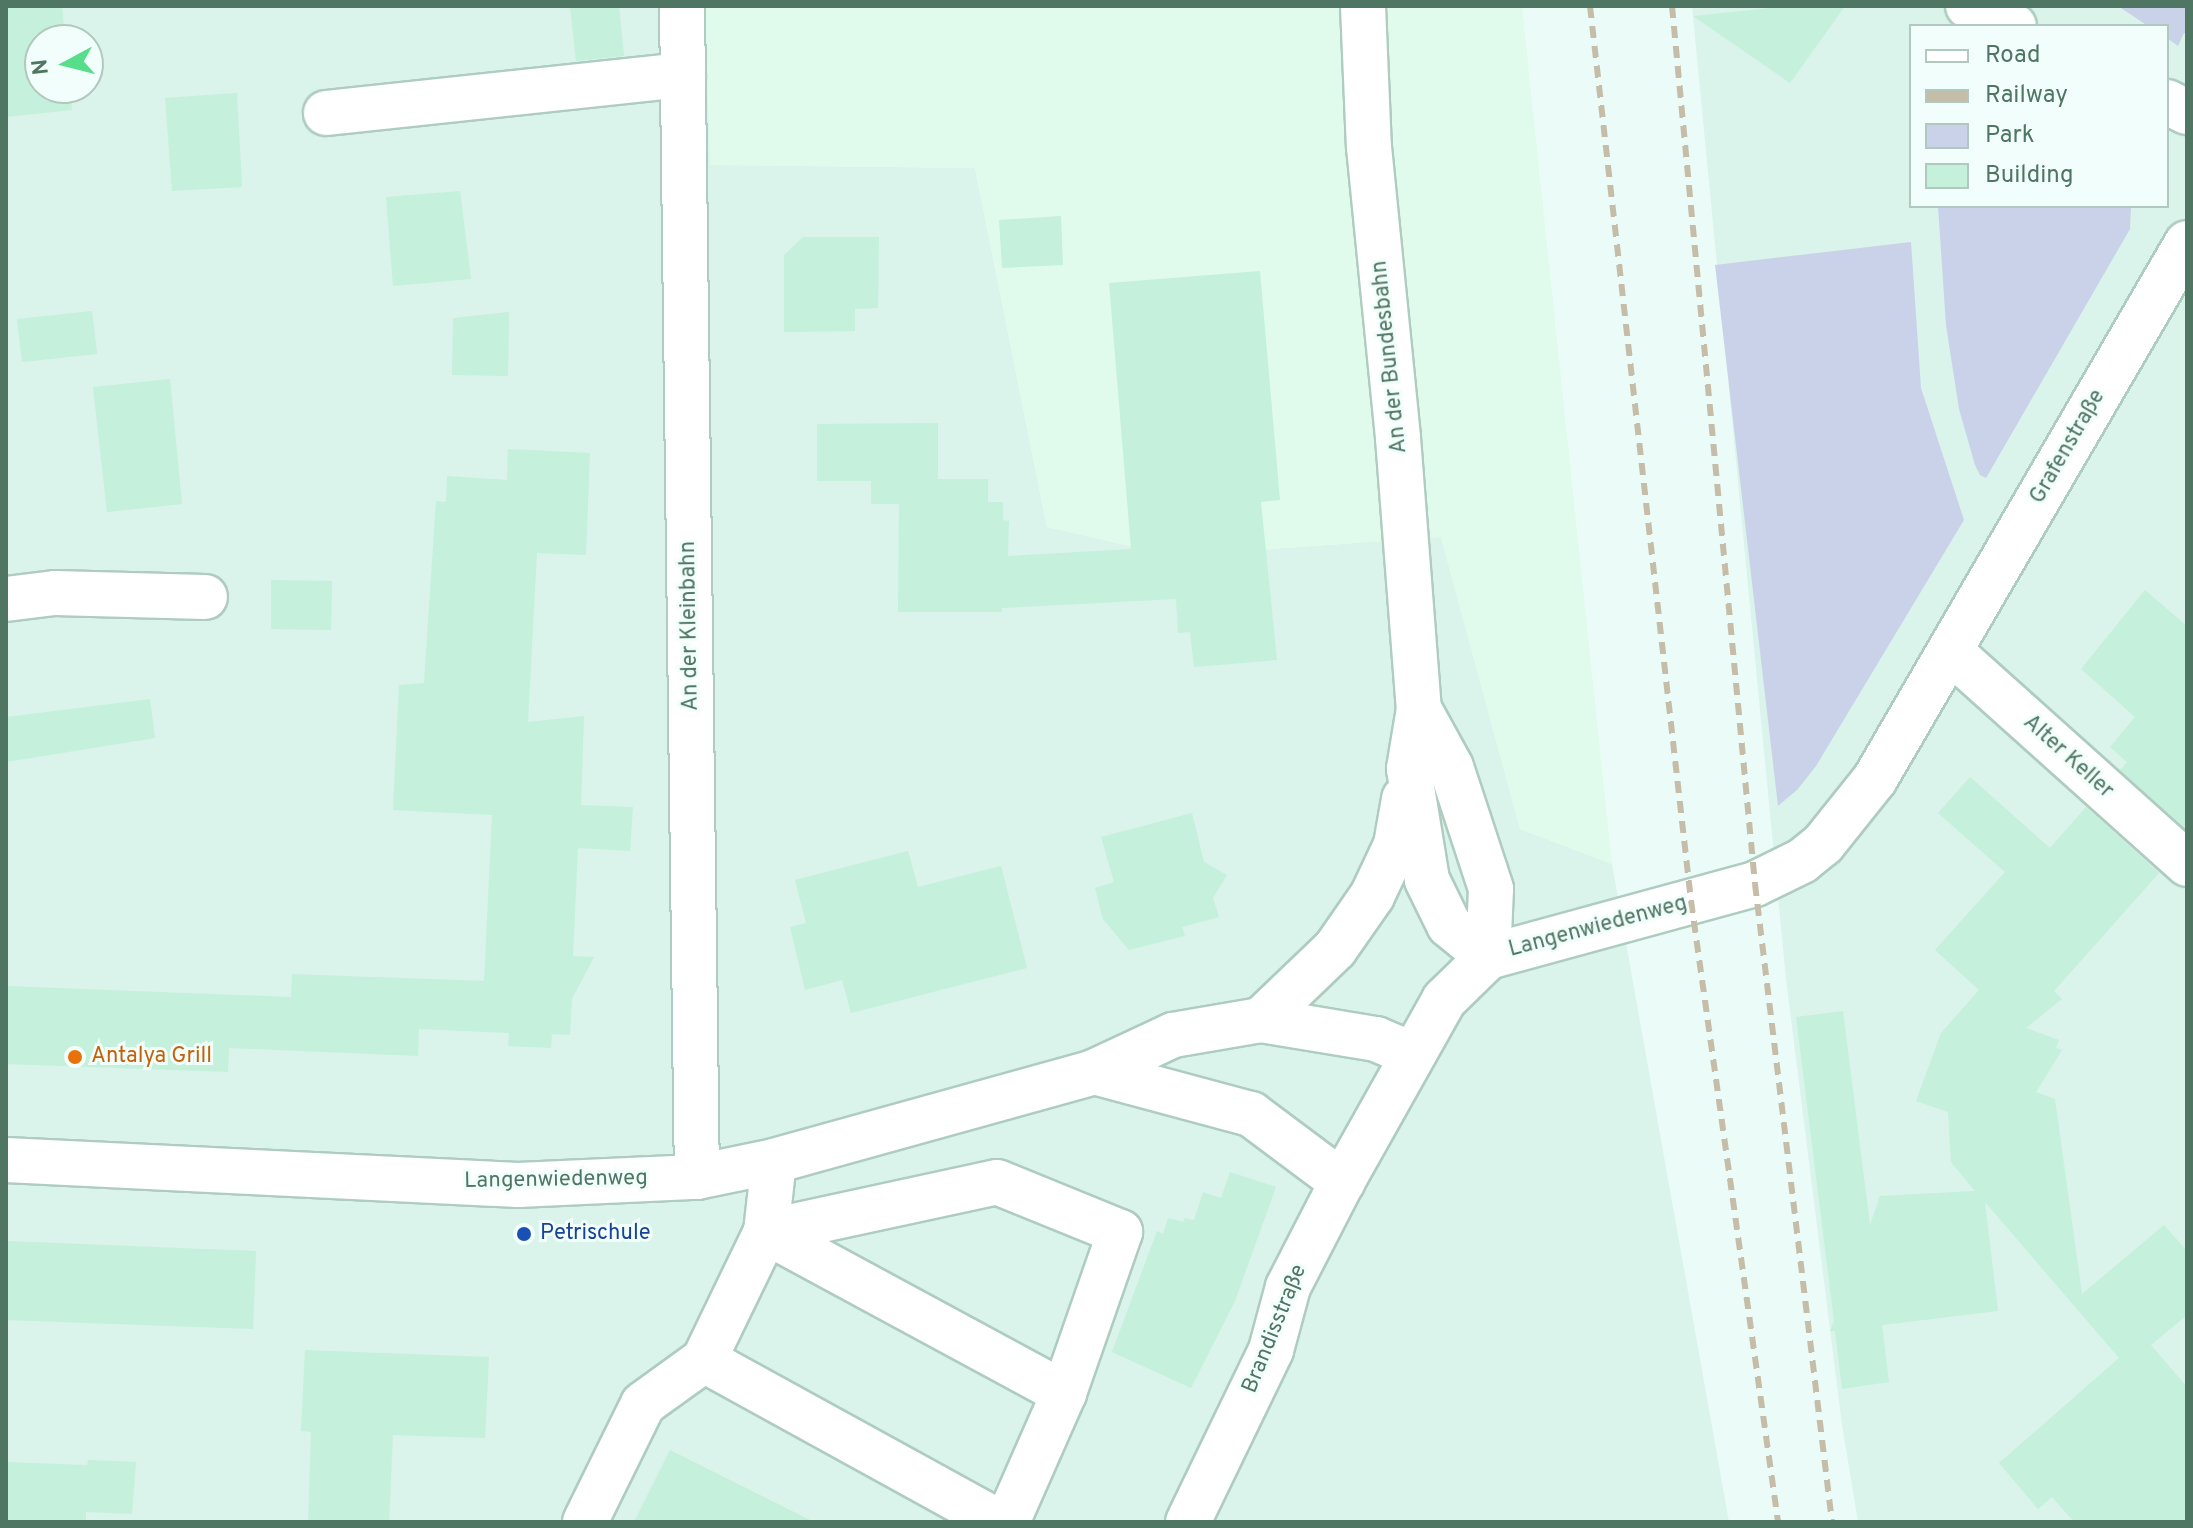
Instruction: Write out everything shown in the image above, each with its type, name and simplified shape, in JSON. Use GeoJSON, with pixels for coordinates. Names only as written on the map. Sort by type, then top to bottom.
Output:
{"type":"FeatureCollection","features":[{"type":"Feature","properties":{"kind":"street","name":"An der Kleinbahn"},"geometry":{"type":"LineString","coordinates":[[682,6],[697,1177]]}},
{"type":"Feature","properties":{"kind":"street","name":"An der Bundesbahn"},"geometry":{"type":"LineString","coordinates":[[1363,6],[1369,147],[1398,438],[1419,709],[1409,769],[1427,880],[1449,925],[1488,957]]}},
{"type":"Feature","properties":{"kind":"street"},"geometry":{"type":"LineString","coordinates":[[1968,6],[2009,24]]}},
{"type":"Feature","properties":{"kind":"street"},"geometry":{"type":"LineString","coordinates":[[326,113],[683,75]]}},
{"type":"Feature","properties":{"kind":"street"},"geometry":{"type":"LineString","coordinates":[[2169,103],[2187,112]]}},
{"type":"Feature","properties":{"kind":"street","name":"Grafenstraße"},"geometry":{"type":"LineString","coordinates":[[1950,651],[2187,243]]}},
{"type":"Feature","properties":{"kind":"street"},"geometry":{"type":"LineString","coordinates":[[6,599],[55,593],[205,597]]}},
{"type":"Feature","properties":{"kind":"street","name":"Langenwiedenweg"},"geometry":{"type":"LineString","coordinates":[[6,1160],[518,1185],[697,1177],[774,1161],[1094,1072],[1173,1035],[1261,1020],[1376,1039],[1411,1054],[1444,1000],[1488,957],[1755,884],[1802,861],[1823,844],[1875,779],[1950,651]]}},
{"type":"Feature","properties":{"kind":"street","name":"Alter Keller"},"geometry":{"type":"LineString","coordinates":[[1950,651],[2187,864]]}},
{"type":"Feature","properties":{"kind":"street","name":"An der Bundesbahn"},"geometry":{"type":"LineString","coordinates":[[1419,709],[1451,767],[1491,889],[1488,957]]}},
{"type":"Feature","properties":{"kind":"street"},"geometry":{"type":"LineString","coordinates":[[1261,1020],[1335,949],[1372,896],[1396,845],[1409,769]]}},
{"type":"Feature","properties":{"kind":"street","name":"Brandisstraße"},"geometry":{"type":"LineString","coordinates":[[1188,1522],[1271,1350],[1288,1287],[1411,1054]]}},
{"type":"Feature","properties":{"kind":"street"},"geometry":{"type":"LineString","coordinates":[[1094,1072],[1251,1114],[1342,1182]]}},
{"type":"Feature","properties":{"kind":"street"},"geometry":{"type":"LineString","coordinates":[[585,1522],[643,1404],[704,1360],[766,1232],[774,1161]]}},
{"type":"Feature","properties":{"kind":"street"},"geometry":{"type":"LineString","coordinates":[[766,1232],[997,1182],[1120,1232],[1064,1393],[1007,1522]]}},
{"type":"Feature","properties":{"kind":"street"},"geometry":{"type":"LineString","coordinates":[[766,1232],[1064,1393]]}},
{"type":"Feature","properties":{"kind":"street"},"geometry":{"type":"LineString","coordinates":[[704,1360],[999,1522]]}},
{"type":"Feature","properties":{"kind":"shaded area"},"geometry":{"type":"Polygon","coordinates":[[[6,6],[705,6],[711,165],[975,168],[1047,527],[1173,556],[1441,537],[1520,829],[1612,864],[1729,1522],[6,1522],[6,6]]]}},
{"type":"Feature","properties":{"kind":"shaded area"},"geometry":{"type":"Polygon","coordinates":[[[705,6],[1522,6],[1612,864],[1520,829],[1441,537],[1173,556],[1047,527],[975,168],[710,165],[705,6]]]}},
{"type":"Feature","properties":{"kind":"shaded area"},"geometry":{"type":"Polygon","coordinates":[[[1692,6],[2187,6],[2187,1522],[1858,1522],[1842,1425],[1786,979],[1692,6]]]}},
{"type":"Feature","properties":{"kind":"green space"},"geometry":{"type":"Polygon","coordinates":[[[2118,6],[2187,6],[2187,34],[2184,33],[2178,46],[2169,39],[2169,24],[2145,24],[2118,6]]]}},
{"type":"Feature","properties":{"kind":"green space"},"geometry":{"type":"Polygon","coordinates":[[[1938,208],[2131,208],[2130,229],[1986,478],[1980,475],[1975,465],[1959,409],[1946,325],[1938,208]]]}},
{"type":"Feature","properties":{"kind":"green space"},"geometry":{"type":"Polygon","coordinates":[[[1911,242],[1921,388],[1964,520],[1816,766],[1798,789],[1778,806],[1715,265],[1911,242]]]}},
{"type":"Feature","properties":{"kind":"building"},"geometry":{"type":"Polygon","coordinates":[[[6,6],[62,6],[64,24],[24,24],[24,104],[71,104],[72,110],[6,117],[6,6]]]}},
{"type":"Feature","properties":{"kind":"building"},"geometry":{"type":"Polygon","coordinates":[[[570,6],[619,6],[624,56],[576,61],[570,6]]]}},
{"type":"Feature","properties":{"kind":"building"},"geometry":{"type":"Polygon","coordinates":[[[1790,6],[1845,6],[1790,83],[1693,16],[1790,6]]]}},
{"type":"Feature","properties":{"kind":"building"},"geometry":{"type":"Polygon","coordinates":[[[237,93],[242,187],[172,191],[165,98],[237,93]]]}},
{"type":"Feature","properties":{"kind":"building"},"geometry":{"type":"Polygon","coordinates":[[[460,191],[471,279],[393,286],[386,197],[460,191]]]}},
{"type":"Feature","properties":{"kind":"building"},"geometry":{"type":"Polygon","coordinates":[[[1061,216],[1063,265],[1002,268],[999,220],[1061,216]]]}},
{"type":"Feature","properties":{"kind":"building"},"geometry":{"type":"Polygon","coordinates":[[[803,237],[879,237],[878,308],[855,309],[855,331],[784,332],[784,255],[803,237]]]}},
{"type":"Feature","properties":{"kind":"building"},"geometry":{"type":"Polygon","coordinates":[[[1260,271],[1280,500],[1261,502],[1277,660],[1194,667],[1190,632],[1178,633],[1176,599],[1002,608],[1002,612],[898,612],[899,504],[871,504],[871,481],[817,481],[817,424],[938,423],[938,479],[988,479],[988,502],[1003,502],[1003,520],[1009,521],[1008,556],[1131,549],[1109,283],[1260,271]]]}},
{"type":"Feature","properties":{"kind":"building"},"geometry":{"type":"Polygon","coordinates":[[[92,311],[97,354],[22,362],[17,319],[92,311]]]}},
{"type":"Feature","properties":{"kind":"building"},"geometry":{"type":"Polygon","coordinates":[[[509,312],[508,376],[452,375],[453,318],[509,312]]]}},
{"type":"Feature","properties":{"kind":"building"},"geometry":{"type":"Polygon","coordinates":[[[170,379],[182,504],[107,512],[93,387],[170,379]]]}},
{"type":"Feature","properties":{"kind":"building"},"geometry":{"type":"Polygon","coordinates":[[[508,449],[590,453],[586,555],[537,553],[528,722],[584,716],[581,805],[633,807],[630,851],[578,848],[573,956],[594,957],[572,999],[570,1035],[552,1034],[551,1048],[508,1046],[509,1033],[419,1029],[418,1056],[229,1048],[228,1072],[6,1064],[6,986],[291,997],[292,974],[484,981],[492,815],[393,810],[399,685],[424,683],[436,501],[446,502],[447,476],[507,480],[508,449]]]}},
{"type":"Feature","properties":{"kind":"building"},"geometry":{"type":"Polygon","coordinates":[[[271,580],[332,581],[331,630],[271,629],[271,580]]]}},
{"type":"Feature","properties":{"kind":"building"},"geometry":{"type":"Polygon","coordinates":[[[2145,590],[2187,626],[2187,830],[2120,770],[2127,762],[2110,747],[2135,717],[2081,669],[2145,590]]]}},
{"type":"Feature","properties":{"kind":"building"},"geometry":{"type":"Polygon","coordinates":[[[150,699],[155,738],[6,762],[6,717],[150,699]]]}},
{"type":"Feature","properties":{"kind":"building"},"geometry":{"type":"Polygon","coordinates":[[[1970,777],[2050,848],[2086,807],[2159,873],[2054,991],[2062,999],[2026,1028],[2059,1040],[2056,1048],[2062,1050],[2036,1092],[2055,1099],[2082,1294],[2164,1225],[2187,1251],[2187,1315],[2151,1345],[2187,1387],[2187,1522],[2074,1522],[2052,1497],[2038,1509],[1999,1463],[2119,1358],[1985,1202],[1998,1311],[1882,1325],[1889,1382],[1842,1389],[1835,1331],[1830,1331],[1834,1321],[1796,1017],[1843,1011],[1870,1225],[1880,1196],[1975,1191],[1951,1162],[1948,1112],[1916,1101],[1941,1033],[1979,990],[1935,950],[2005,872],[1938,813],[1970,777]]]}},
{"type":"Feature","properties":{"kind":"building"},"geometry":{"type":"Polygon","coordinates":[[[1192,813],[1204,862],[1227,875],[1213,898],[1219,917],[1182,927],[1185,936],[1129,950],[1103,919],[1095,888],[1114,882],[1101,837],[1192,813]]]}},
{"type":"Feature","properties":{"kind":"building"},"geometry":{"type":"Polygon","coordinates":[[[908,851],[918,887],[1001,866],[1027,968],[851,1013],[842,980],[805,990],[790,927],[806,923],[795,880],[908,851]]]}},
{"type":"Feature","properties":{"kind":"building"},"geometry":{"type":"Polygon","coordinates":[[[1230,1172],[1276,1187],[1235,1301],[1191,1388],[1112,1352],[1157,1231],[1163,1234],[1168,1218],[1183,1222],[1185,1218],[1194,1220],[1203,1192],[1221,1198],[1230,1172]]]}},
{"type":"Feature","properties":{"kind":"building"},"geometry":{"type":"Polygon","coordinates":[[[6,1241],[256,1251],[253,1329],[6,1320],[6,1241]]]}},
{"type":"Feature","properties":{"kind":"building"},"geometry":{"type":"Polygon","coordinates":[[[305,1350],[489,1357],[485,1438],[393,1435],[389,1522],[308,1522],[311,1432],[301,1431],[305,1350]]]}},
{"type":"Feature","properties":{"kind":"building"},"geometry":{"type":"Polygon","coordinates":[[[670,1450],[814,1522],[634,1522],[670,1450]]]}},
{"type":"Feature","properties":{"kind":"building"},"geometry":{"type":"Polygon","coordinates":[[[88,1460],[136,1462],[132,1514],[86,1512],[86,1522],[6,1522],[6,1462],[87,1465],[88,1460]]]}},
{"type":"Feature","properties":{"kind":"railway"},"geometry":{"type":"LineString","coordinates":[[1590,6],[1691,901],[1778,1522]]}},
{"type":"Feature","properties":{"kind":"railway"},"geometry":{"type":"LineString","coordinates":[[1672,6],[1755,884],[1832,1522]]}},
{"type":"Feature","properties":{"kind":"place","name":"Antalya Grill"},"geometry":{"type":"Point","coordinates":[75,1057]}},
{"type":"Feature","properties":{"kind":"place","name":"Petrischule"},"geometry":{"type":"Point","coordinates":[524,1234]}}]}
